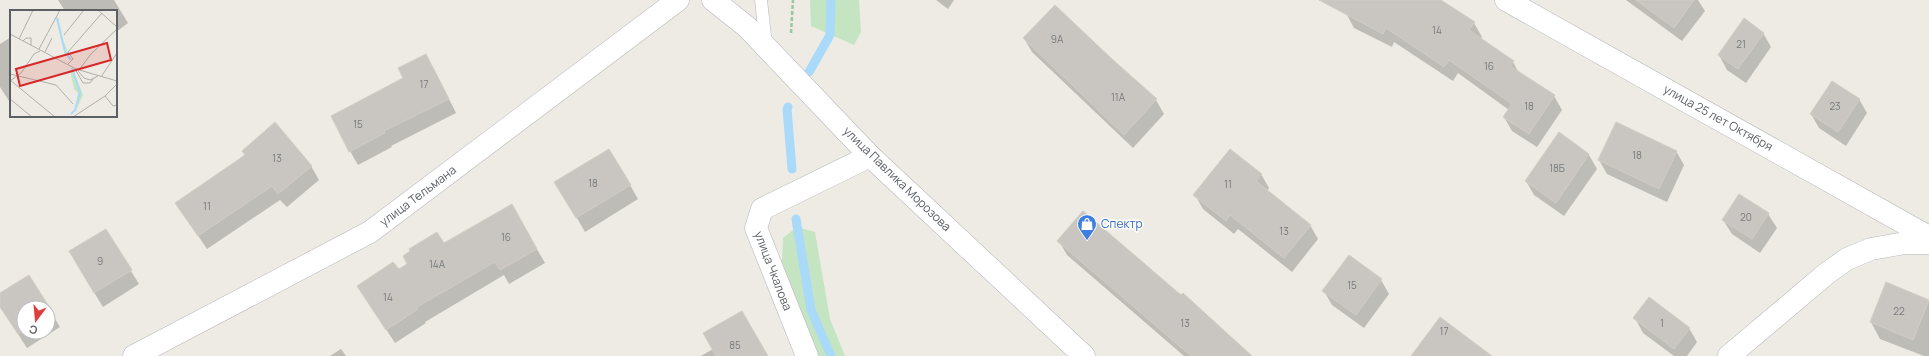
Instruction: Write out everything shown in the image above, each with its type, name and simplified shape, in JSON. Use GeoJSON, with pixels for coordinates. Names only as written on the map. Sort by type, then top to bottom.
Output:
{"type":"FeatureCollection","features":[{"type":"Feature","properties":{"kind":"street","name":"улица Тельмана"},"geometry":{"type":"LineString","coordinates":[[134,356],[370,232],[678,0]]}},
{"type":"Feature","properties":{"kind":"street","name":"улица Павлика Морозова"},"geometry":{"type":"LineString","coordinates":[[713,0],[747,27],[870,156],[1084,356]]}},
{"type":"Feature","properties":{"kind":"street","name":"улица 25 лет Октября"},"geometry":{"type":"LineString","coordinates":[[1506,0],[1929,237]]}},
{"type":"Feature","properties":{"kind":"street","name":"улица Чкалова"},"geometry":{"type":"LineString","coordinates":[[807,356],[756,228],[762,209],[870,156]]}},
{"type":"Feature","properties":{"kind":"street"},"geometry":{"type":"LineString","coordinates":[[1729,356],[1826,274],[1847,259],[1871,249],[1905,243],[1929,243]]}},
{"type":"Feature","properties":{"kind":"lane"},"geometry":{"type":"LineString","coordinates":[[729,0],[747,27]]}},
{"type":"Feature","properties":{"kind":"lane"},"geometry":{"type":"LineString","coordinates":[[761,0],[766,46]]}},
{"type":"Feature","properties":{"kind":"green space"},"geometry":{"type":"Polygon","coordinates":[[[810,0],[859,0],[861,32],[854,45],[811,26],[810,0]]]}},
{"type":"Feature","properties":{"kind":"green space"},"geometry":{"type":"Polygon","coordinates":[[[797,227],[815,232],[830,319],[845,356],[815,356],[782,262],[783,238],[797,227]]]}},
{"type":"Feature","properties":{"kind":"building"},"geometry":{"type":"Polygon","coordinates":[[[1319,0],[1441,0],[1475,22],[1469,30],[1514,61],[1510,66],[1555,95],[1529,134],[1503,117],[1512,104],[1449,60],[1444,67],[1386,28],[1383,34],[1319,0]]]}},
{"type":"Feature","properties":{"kind":"building"},"geometry":{"type":"Polygon","coordinates":[[[1636,0],[1694,0],[1674,28],[1636,0]]]}},
{"type":"Feature","properties":{"kind":"building"},"geometry":{"type":"Polygon","coordinates":[[[1055,5],[1157,99],[1124,135],[1023,38],[1055,5]]]}},
{"type":"Feature","properties":{"kind":"building"},"geometry":{"type":"Polygon","coordinates":[[[1744,18],[1764,33],[1738,69],[1718,55],[1744,18]]]}},
{"type":"Feature","properties":{"kind":"building"},"geometry":{"type":"Polygon","coordinates":[[[426,54],[449,99],[384,131],[385,133],[349,152],[331,116],[403,78],[398,68],[426,54]]]}},
{"type":"Feature","properties":{"kind":"building"},"geometry":{"type":"Polygon","coordinates":[[[1832,81],[1860,99],[1838,132],[1810,114],[1832,81]]]}},
{"type":"Feature","properties":{"kind":"building"},"geometry":{"type":"Polygon","coordinates":[[[275,122],[312,166],[278,194],[272,186],[198,236],[175,203],[245,155],[242,151],[275,122]]]}},
{"type":"Feature","properties":{"kind":"building"},"geometry":{"type":"Polygon","coordinates":[[[1616,122],[1677,151],[1659,189],[1598,160],[1616,122]]]}},
{"type":"Feature","properties":{"kind":"building"},"geometry":{"type":"Polygon","coordinates":[[[1559,132],[1589,154],[1556,203],[1525,181],[1559,132]]]}},
{"type":"Feature","properties":{"kind":"building"},"geometry":{"type":"Polygon","coordinates":[[[609,149],[631,185],[576,218],[554,182],[609,149]]]}},
{"type":"Feature","properties":{"kind":"building"},"geometry":{"type":"Polygon","coordinates":[[[1230,149],[1262,174],[1256,181],[1311,225],[1284,258],[1230,215],[1226,221],[1193,195],[1230,149]]]}},
{"type":"Feature","properties":{"kind":"building"},"geometry":{"type":"Polygon","coordinates":[[[1739,194],[1769,213],[1752,239],[1722,220],[1739,194]]]}},
{"type":"Feature","properties":{"kind":"building"},"geometry":{"type":"Polygon","coordinates":[[[512,204],[537,249],[500,270],[495,262],[417,307],[418,309],[386,330],[357,286],[393,262],[399,269],[407,264],[403,256],[410,251],[409,249],[437,232],[444,243],[512,204]]]}},
{"type":"Feature","properties":{"kind":"building"},"geometry":{"type":"Polygon","coordinates":[[[1083,211],[1181,295],[1183,293],[1252,356],[1191,356],[1057,241],[1083,211]]]}},
{"type":"Feature","properties":{"kind":"building"},"geometry":{"type":"Polygon","coordinates":[[[106,229],[132,270],[94,293],[69,251],[106,229]]]}},
{"type":"Feature","properties":{"kind":"building"},"geometry":{"type":"Polygon","coordinates":[[[1349,255],[1382,279],[1356,315],[1322,291],[1349,255]]]}},
{"type":"Feature","properties":{"kind":"building"},"geometry":{"type":"Polygon","coordinates":[[[29,275],[45,300],[16,300],[16,331],[0,307],[0,293],[29,275]]]}},
{"type":"Feature","properties":{"kind":"building"},"geometry":{"type":"Polygon","coordinates":[[[1886,282],[1929,300],[1913,340],[1870,322],[1886,282]]]}},
{"type":"Feature","properties":{"kind":"building"},"geometry":{"type":"Polygon","coordinates":[[[1649,297],[1690,328],[1674,349],[1633,318],[1649,297]]]}},
{"type":"Feature","properties":{"kind":"building"},"geometry":{"type":"Polygon","coordinates":[[[742,311],[768,356],[716,356],[703,333],[742,311]]]}},
{"type":"Feature","properties":{"kind":"building"},"geometry":{"type":"Polygon","coordinates":[[[1440,317],[1492,356],[1411,356],[1440,317]]]}},
{"type":"Feature","properties":{"kind":"waterway"},"geometry":{"type":"LineString","coordinates":[[809,72],[830,35],[831,0]]}},
{"type":"Feature","properties":{"kind":"waterway"},"geometry":{"type":"LineString","coordinates":[[788,107],[792,169]]}},
{"type":"Feature","properties":{"kind":"waterway"},"geometry":{"type":"LineString","coordinates":[[796,219],[811,310],[831,356]]}},
{"type":"Feature","properties":{"kind":"place","name":"Спектр"},"geometry":{"type":"Point","coordinates":[1087,241]}}]}
